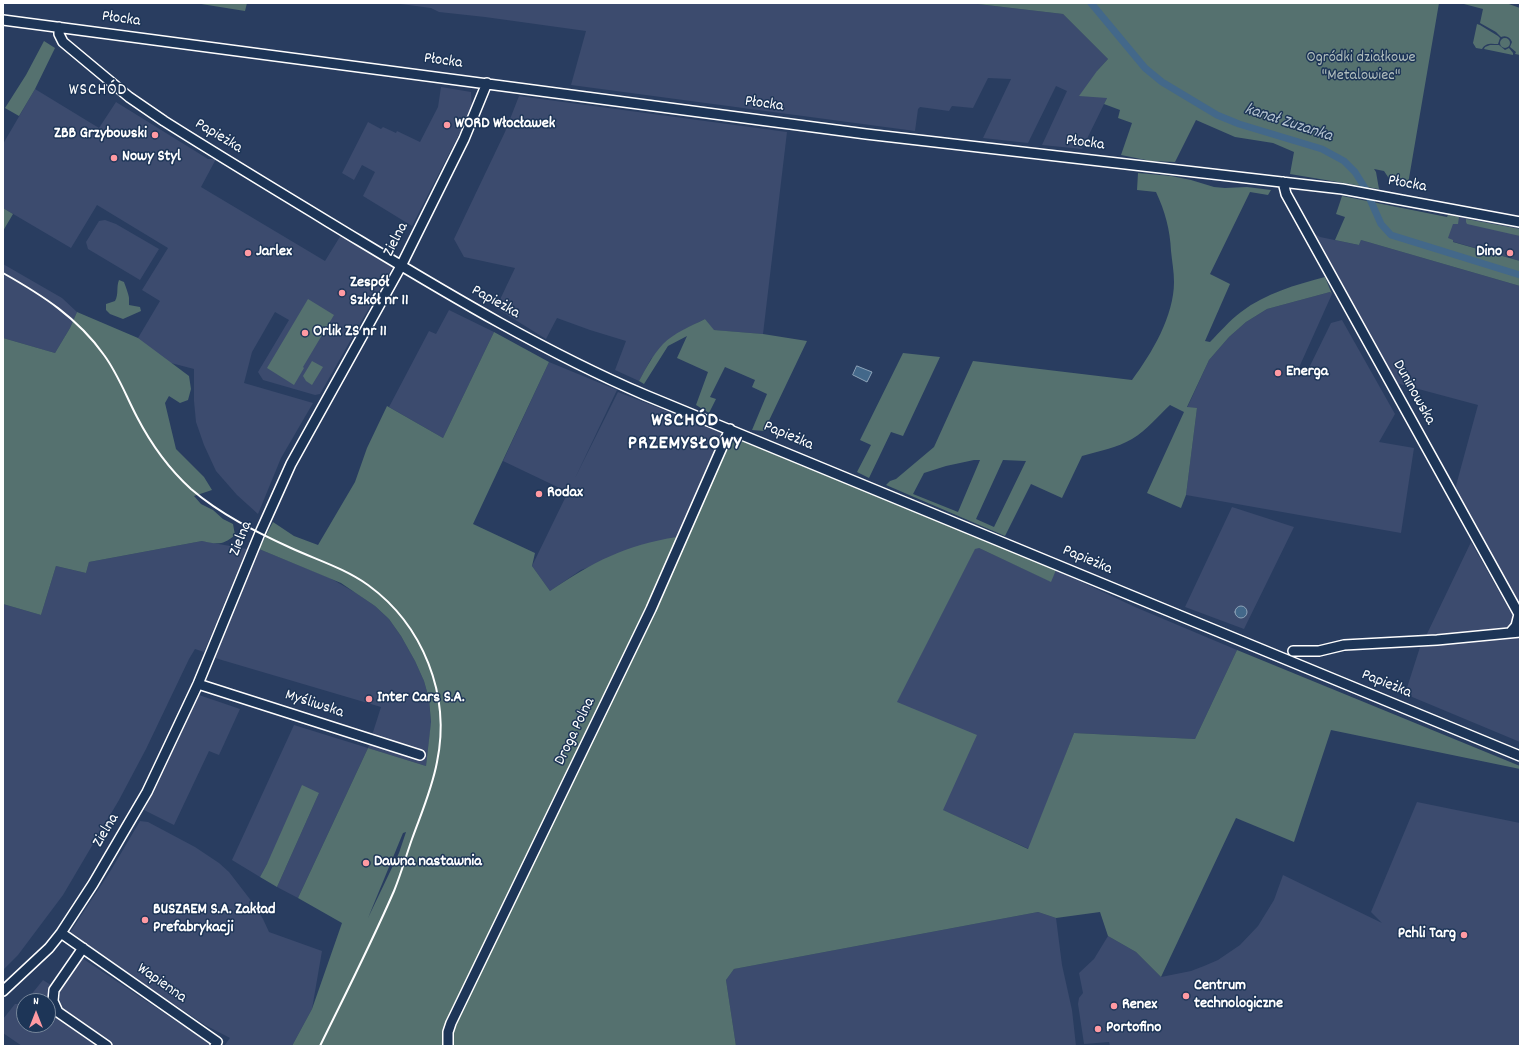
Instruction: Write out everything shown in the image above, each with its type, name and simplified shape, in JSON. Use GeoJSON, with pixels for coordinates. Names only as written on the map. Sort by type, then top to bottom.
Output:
{"type":"FeatureCollection","features":[{"type":"Feature","properties":{"kind":"street","name":"Płocka"},"geometry":{"type":"LineString","coordinates":[[3,20],[866,134],[1284,182],[1373,195],[1520,222]]}},
{"type":"Feature","properties":{"kind":"street","name":"Papieżka"},"geometry":{"type":"LineString","coordinates":[[59,27],[59,34],[63,42],[129,97],[147,110],[401,266],[470,307],[544,348],[625,386],[1520,756]]}},
{"type":"Feature","properties":{"kind":"street","name":"Zielna"},"geometry":{"type":"LineString","coordinates":[[3,991],[49,948],[61,933],[93,884],[140,804],[181,722],[198,684],[260,533],[288,470],[401,266],[464,139],[487,83]]}},
{"type":"Feature","properties":{"kind":"street","name":"Duninowska"},"geometry":{"type":"LineString","coordinates":[[1284,182],[1286,194],[1519,615]]}},
{"type":"Feature","properties":{"kind":"street","name":"Droga Polna"},"geometry":{"type":"LineString","coordinates":[[448,1046],[448,1032],[451,1023],[645,622],[730,429]]}},
{"type":"Feature","properties":{"kind":"street"},"geometry":{"type":"LineString","coordinates":[[1510,633],[1516,626],[1519,615]]}},
{"type":"Feature","properties":{"kind":"street","name":"Papieżka"},"geometry":{"type":"LineString","coordinates":[[1293,651],[1319,651],[1344,645],[1437,640],[1520,632]]}},
{"type":"Feature","properties":{"kind":"street","name":"Myśliwska"},"geometry":{"type":"LineString","coordinates":[[198,684],[420,755]]}},
{"type":"Feature","properties":{"kind":"street","name":"Wapienna"},"geometry":{"type":"LineString","coordinates":[[61,933],[217,1042],[215,1046]]}},
{"type":"Feature","properties":{"kind":"street"},"geometry":{"type":"LineString","coordinates":[[83,948],[54,990],[53,1001],[58,1012],[107,1046]]}},
{"type":"Feature","properties":{"kind":"shaded area"},"geometry":{"type":"Polygon","coordinates":[[[393,3],[969,3],[1063,14],[1108,59],[1097,71],[1107,98],[1082,149],[1042,145],[1067,91],[1056,86],[1028,143],[983,138],[1011,79],[988,78],[973,108],[952,106],[949,111],[920,107],[918,109],[915,131],[571,85],[586,31],[439,12],[431,8],[393,3]]]}},
{"type":"Feature","properties":{"kind":"shaded area"},"geometry":{"type":"Polygon","coordinates":[[[441,87],[471,92],[472,109],[412,226],[363,196],[375,172],[362,165],[354,180],[342,173],[368,122],[381,129],[383,127],[396,133],[397,131],[420,142],[438,107],[441,87]]]}},
{"type":"Feature","properties":{"kind":"shaded area"},"geometry":{"type":"Polygon","coordinates":[[[35,89],[99,128],[116,102],[208,159],[216,159],[201,187],[325,261],[341,235],[393,266],[320,394],[315,395],[263,380],[258,372],[289,320],[275,312],[252,352],[244,383],[313,403],[281,458],[258,514],[237,495],[216,471],[204,445],[196,422],[194,401],[194,369],[144,356],[138,338],[160,301],[142,290],[168,248],[97,205],[71,248],[3,208],[3,144],[35,89]]]}},
{"type":"Feature","properties":{"kind":"shaded area"},"geometry":{"type":"Polygon","coordinates":[[[519,96],[787,132],[763,334],[713,330],[705,319],[685,329],[651,359],[639,381],[615,370],[626,341],[557,318],[546,339],[496,308],[515,268],[464,257],[454,239],[505,132],[519,96]]]}},
{"type":"Feature","properties":{"kind":"shaded area"},"geometry":{"type":"Polygon","coordinates":[[[1448,215],[1520,228],[1520,261],[1444,239],[1448,215]]]}},
{"type":"Feature","properties":{"kind":"shaded area"},"geometry":{"type":"Polygon","coordinates":[[[105,220],[116,224],[159,249],[140,280],[88,249],[86,242],[99,221],[105,220]]]}},
{"type":"Feature","properties":{"kind":"shaded area"},"geometry":{"type":"Polygon","coordinates":[[[1312,232],[1320,237],[1359,245],[1361,240],[1520,286],[1520,609],[1454,493],[1478,405],[1396,383],[1312,232]]]}},
{"type":"Feature","properties":{"kind":"shaded area"},"geometry":{"type":"Polygon","coordinates":[[[3,264],[62,298],[77,312],[70,328],[55,353],[3,338],[3,264]]]}},
{"type":"Feature","properties":{"kind":"shaded area"},"geometry":{"type":"Polygon","coordinates":[[[1330,292],[1332,294],[1297,372],[1305,376],[1331,323],[1342,320],[1395,414],[1379,442],[1414,448],[1401,533],[1186,495],[1197,408],[1187,408],[1209,360],[1229,337],[1246,322],[1267,309],[1330,292]]]}},
{"type":"Feature","properties":{"kind":"shaded area"},"geometry":{"type":"Polygon","coordinates":[[[449,310],[494,332],[443,438],[389,407],[429,331],[436,334],[449,310]]]}},
{"type":"Feature","properties":{"kind":"shaded area"},"geometry":{"type":"Polygon","coordinates":[[[549,362],[617,390],[575,478],[618,392],[723,433],[677,538],[668,539],[581,570],[550,591],[532,566],[568,492],[503,461],[549,362]]]}},
{"type":"Feature","properties":{"kind":"shaded area"},"geometry":{"type":"Polygon","coordinates":[[[857,366],[872,372],[867,382],[853,375],[857,366]]]}},
{"type":"Feature","properties":{"kind":"shaded area"},"geometry":{"type":"Polygon","coordinates":[[[1232,507],[1294,527],[1244,629],[1185,607],[1232,507]]]}},
{"type":"Feature","properties":{"kind":"shaded area"},"geometry":{"type":"Polygon","coordinates":[[[202,541],[247,549],[204,652],[195,649],[189,659],[146,749],[119,800],[63,895],[18,955],[3,970],[3,604],[41,615],[56,566],[86,573],[89,562],[202,541]]]}},
{"type":"Feature","properties":{"kind":"shaded area"},"geometry":{"type":"Polygon","coordinates":[[[1471,542],[1514,618],[1509,628],[1426,636],[1471,542]]]}},
{"type":"Feature","properties":{"kind":"shaded area"},"geometry":{"type":"Polygon","coordinates":[[[975,548],[979,548],[1050,581],[1056,570],[1135,607],[1237,650],[1195,739],[1074,733],[1029,849],[942,810],[896,703],[975,548]]]}},
{"type":"Feature","properties":{"kind":"shaded area"},"geometry":{"type":"Polygon","coordinates":[[[259,549],[330,578],[375,606],[389,619],[401,636],[415,661],[424,681],[429,699],[431,724],[426,766],[368,748],[381,707],[215,658],[259,549]]]}},
{"type":"Feature","properties":{"kind":"shaded area"},"geometry":{"type":"Polygon","coordinates":[[[1239,606],[1243,606],[1247,612],[1243,618],[1239,618],[1235,614],[1235,610],[1239,606]]]}},
{"type":"Feature","properties":{"kind":"shaded area"},"geometry":{"type":"Polygon","coordinates":[[[1520,636],[1520,742],[1405,694],[1421,644],[1520,636]]]}},
{"type":"Feature","properties":{"kind":"shaded area"},"geometry":{"type":"Polygon","coordinates":[[[199,695],[240,709],[219,755],[209,751],[174,825],[144,810],[199,695]]]}},
{"type":"Feature","properties":{"kind":"shaded area"},"geometry":{"type":"Polygon","coordinates":[[[294,725],[368,748],[298,898],[277,887],[319,793],[267,864],[260,877],[232,860],[294,725]]]}},
{"type":"Feature","properties":{"kind":"shaded area"},"geometry":{"type":"Polygon","coordinates":[[[1417,802],[1520,823],[1520,1046],[1110,1046],[1109,1042],[1084,1044],[1078,1004],[1079,998],[1083,993],[1079,973],[1094,959],[1108,936],[1136,952],[1161,977],[1191,971],[1218,960],[1240,945],[1258,926],[1274,900],[1283,875],[1382,923],[1371,912],[1417,802]]]}},
{"type":"Feature","properties":{"kind":"shaded area"},"geometry":{"type":"Polygon","coordinates":[[[140,821],[148,822],[195,847],[219,863],[229,872],[256,907],[269,932],[322,951],[312,1009],[292,1046],[224,1046],[230,1038],[205,1025],[69,934],[111,870],[140,821]]]}},
{"type":"Feature","properties":{"kind":"shaded area"},"geometry":{"type":"Polygon","coordinates":[[[1038,912],[1056,918],[1062,965],[1072,1010],[1076,1046],[736,1046],[726,980],[734,969],[1038,912]]]}},
{"type":"Feature","properties":{"kind":"shaded area"},"geometry":{"type":"Polygon","coordinates":[[[82,958],[212,1046],[112,1046],[65,1013],[60,1001],[60,990],[82,958]]]}},
{"type":"Feature","properties":{"kind":"shaded area"},"geometry":{"type":"Polygon","coordinates":[[[43,980],[54,987],[53,993],[32,993],[43,980]]]}},
{"type":"Feature","properties":{"kind":"shaded area"},"geometry":{"type":"Polygon","coordinates":[[[15,1004],[16,1033],[56,1033],[56,1012],[105,1046],[22,1046],[3,1033],[3,1019],[15,1004]]]}},
{"type":"Feature","properties":{"kind":"green space"},"geometry":{"type":"Polygon","coordinates":[[[195,3],[247,3],[245,11],[195,3]]]}},
{"type":"Feature","properties":{"kind":"green space","name":"Ogródki działkowe \"Metalowiec\""},"geometry":{"type":"Polygon","coordinates":[[[969,3],[1439,3],[1408,184],[1390,180],[1384,171],[1374,169],[1376,172],[1379,189],[1290,174],[1294,152],[1273,143],[1235,137],[1196,120],[1175,162],[1151,161],[1121,155],[1132,123],[1118,118],[1120,110],[1104,104],[1107,98],[1079,96],[1097,71],[1108,59],[1063,14],[969,3]]]}},
{"type":"Feature","properties":{"kind":"green space"},"geometry":{"type":"Polygon","coordinates":[[[1460,3],[1506,3],[1520,8],[1520,55],[1515,54],[1516,52],[1510,47],[1512,42],[1509,38],[1506,36],[1501,37],[1496,32],[1480,23],[1483,9],[1460,3]]]}},
{"type":"Feature","properties":{"kind":"green space"},"geometry":{"type":"Polygon","coordinates":[[[1477,24],[1498,36],[1500,38],[1498,44],[1487,44],[1482,49],[1476,48],[1473,43],[1477,24]]]}},
{"type":"Feature","properties":{"kind":"green space"},"geometry":{"type":"Polygon","coordinates":[[[1503,38],[1507,38],[1510,43],[1507,48],[1503,48],[1500,45],[1500,41],[1503,38]]]}},
{"type":"Feature","properties":{"kind":"green space"},"geometry":{"type":"Polygon","coordinates":[[[44,41],[55,48],[35,89],[19,116],[5,108],[26,75],[44,41]]]}},
{"type":"Feature","properties":{"kind":"green space"},"geometry":{"type":"Polygon","coordinates":[[[1490,45],[1499,45],[1505,50],[1509,48],[1513,55],[1484,49],[1490,45]]]}},
{"type":"Feature","properties":{"kind":"green space"},"geometry":{"type":"Polygon","coordinates":[[[1138,173],[1171,176],[1214,187],[1247,187],[1271,190],[1268,195],[1250,192],[1210,274],[1230,284],[1205,341],[1210,342],[1232,319],[1251,305],[1281,290],[1325,277],[1332,294],[1330,292],[1267,309],[1246,322],[1229,337],[1209,360],[1187,407],[1197,408],[1186,495],[1181,508],[1147,493],[1184,412],[1170,405],[1132,439],[1114,447],[1082,456],[1062,498],[1031,484],[1005,536],[886,485],[890,481],[896,479],[934,447],[973,361],[1132,380],[1154,346],[1166,321],[1173,295],[1174,282],[1168,228],[1159,199],[1156,192],[1137,190],[1138,173]],[[980,460],[946,466],[924,473],[913,494],[958,512],[980,460]],[[1003,460],[976,519],[994,527],[1026,461],[1003,460]]]}},
{"type":"Feature","properties":{"kind":"green space"},"geometry":{"type":"Polygon","coordinates":[[[1342,196],[1447,217],[1448,215],[1459,217],[1458,224],[1453,224],[1448,238],[1453,240],[1453,242],[1520,261],[1520,286],[1361,240],[1359,245],[1335,240],[1345,217],[1336,214],[1342,196]]]}},
{"type":"Feature","properties":{"kind":"green space"},"geometry":{"type":"Polygon","coordinates":[[[3,208],[13,214],[3,231],[3,208]]]}},
{"type":"Feature","properties":{"kind":"green space"},"geometry":{"type":"Polygon","coordinates":[[[1466,219],[1520,229],[1520,236],[1467,224],[1466,219]]]}},
{"type":"Feature","properties":{"kind":"green space"},"geometry":{"type":"Polygon","coordinates":[[[119,280],[124,282],[129,297],[129,305],[140,307],[141,311],[123,319],[110,314],[106,310],[106,304],[115,301],[119,280]]]}},
{"type":"Feature","properties":{"kind":"green space","name":"Orlik ZS nr 11"},"geometry":{"type":"Polygon","coordinates":[[[308,299],[334,315],[294,385],[267,368],[308,299]]]}},
{"type":"Feature","properties":{"kind":"green space"},"geometry":{"type":"Polygon","coordinates":[[[77,312],[138,338],[189,376],[191,389],[188,400],[180,403],[169,396],[165,403],[176,449],[204,477],[212,490],[194,496],[201,504],[213,510],[223,519],[233,524],[235,535],[223,543],[202,541],[89,562],[86,573],[56,566],[41,615],[3,604],[3,338],[55,353],[70,328],[77,312]]]}},
{"type":"Feature","properties":{"kind":"green space"},"geometry":{"type":"Polygon","coordinates":[[[705,319],[714,330],[763,334],[807,341],[764,431],[752,430],[767,394],[752,387],[755,380],[725,367],[710,397],[716,399],[709,413],[696,405],[708,372],[677,358],[687,336],[668,346],[644,384],[639,381],[653,357],[667,340],[677,333],[705,319]]]}},
{"type":"Feature","properties":{"kind":"green space"},"geometry":{"type":"Polygon","coordinates":[[[494,332],[549,362],[473,524],[535,553],[532,566],[550,591],[581,571],[610,556],[658,540],[677,537],[723,433],[1056,570],[1051,582],[979,548],[975,549],[897,702],[977,735],[943,810],[1028,849],[1074,733],[1195,739],[1237,650],[1520,766],[1520,769],[1331,730],[1294,842],[1236,818],[1161,977],[1136,952],[1108,936],[1100,912],[1056,918],[1038,912],[734,969],[726,980],[736,1046],[292,1046],[312,1009],[342,923],[298,898],[368,748],[426,766],[431,722],[429,699],[424,681],[401,636],[389,619],[375,606],[341,583],[259,549],[273,522],[294,536],[318,545],[355,482],[367,448],[387,406],[443,438],[494,332]],[[406,832],[403,833],[368,918],[399,853],[406,832]]]}},
{"type":"Feature","properties":{"kind":"green space"},"geometry":{"type":"Polygon","coordinates":[[[903,353],[940,357],[903,436],[891,432],[869,478],[857,472],[871,445],[860,440],[903,353]]]}},
{"type":"Feature","properties":{"kind":"green space"},"geometry":{"type":"Polygon","coordinates":[[[312,361],[323,367],[312,385],[306,381],[303,376],[312,361]]]}},
{"type":"Feature","properties":{"kind":"green space"},"geometry":{"type":"Polygon","coordinates":[[[302,785],[319,793],[277,887],[260,877],[302,785]]]}},
{"type":"Feature","properties":{"kind":"waterway","name":"kanał Zuzanka"},"geometry":{"type":"LineString","coordinates":[[1091,3],[1145,68],[1162,82],[1217,115],[1239,124],[1322,149],[1344,161],[1355,172],[1365,188],[1381,224],[1391,235],[1520,275]]}},
{"type":"Feature","properties":{"kind":"railway"},"geometry":{"type":"LineString","coordinates":[[3,273],[32,290],[58,308],[94,342],[114,370],[148,437],[168,465],[191,489],[214,507],[252,529],[340,569],[368,585],[387,601],[404,620],[418,641],[428,663],[436,687],[440,712],[440,737],[437,762],[432,782],[394,891],[320,1046]]}},
{"type":"Feature","properties":{"kind":"place","name":"WORD Włocławek"},"geometry":{"type":"Point","coordinates":[447,125]}},
{"type":"Feature","properties":{"kind":"place","name":"ZBB Grzybowski"},"geometry":{"type":"Point","coordinates":[155,135]}},
{"type":"Feature","properties":{"kind":"place","name":"Nowy Styl"},"geometry":{"type":"Point","coordinates":[114,158]}},
{"type":"Feature","properties":{"kind":"place","name":"Jarlex"},"geometry":{"type":"Point","coordinates":[248,253]}},
{"type":"Feature","properties":{"kind":"place","name":"Dino"},"geometry":{"type":"Point","coordinates":[1510,253]}},
{"type":"Feature","properties":{"kind":"place","name":"Zespół Szkół nr 11"},"geometry":{"type":"Point","coordinates":[342,293]}},
{"type":"Feature","properties":{"kind":"place","name":"Orlik ZS nr 11"},"geometry":{"type":"Point","coordinates":[305,333]}},
{"type":"Feature","properties":{"kind":"place","name":"Energa"},"geometry":{"type":"Point","coordinates":[1278,373]}},
{"type":"Feature","properties":{"kind":"place","name":"Rodax"},"geometry":{"type":"Point","coordinates":[539,494]}},
{"type":"Feature","properties":{"kind":"place","name":"Inter Cars S.A."},"geometry":{"type":"Point","coordinates":[369,699]}},
{"type":"Feature","properties":{"kind":"place","name":"Dawna nastawnia"},"geometry":{"type":"Point","coordinates":[366,863]}},
{"type":"Feature","properties":{"kind":"place","name":"BUSZREM S.A. Zakład Prefabrykacji"},"geometry":{"type":"Point","coordinates":[145,920]}},
{"type":"Feature","properties":{"kind":"place","name":"Pchli Targ"},"geometry":{"type":"Point","coordinates":[1464,935]}},
{"type":"Feature","properties":{"kind":"place","name":"Centrum technologiczne"},"geometry":{"type":"Point","coordinates":[1186,996]}},
{"type":"Feature","properties":{"kind":"place","name":"Renex"},"geometry":{"type":"Point","coordinates":[1114,1006]}},
{"type":"Feature","properties":{"kind":"place","name":"Portofino"},"geometry":{"type":"Point","coordinates":[1098,1029]}},
{"type":"Feature","properties":{"kind":"district","name":"WSCHÓD"},"geometry":{"type":"Point","coordinates":[98,92]}},
{"type":"Feature","properties":{"kind":"district","name":"WSCHÓD PRZEMYSŁOWY"},"geometry":{"type":"Point","coordinates":[685,434]}}]}
